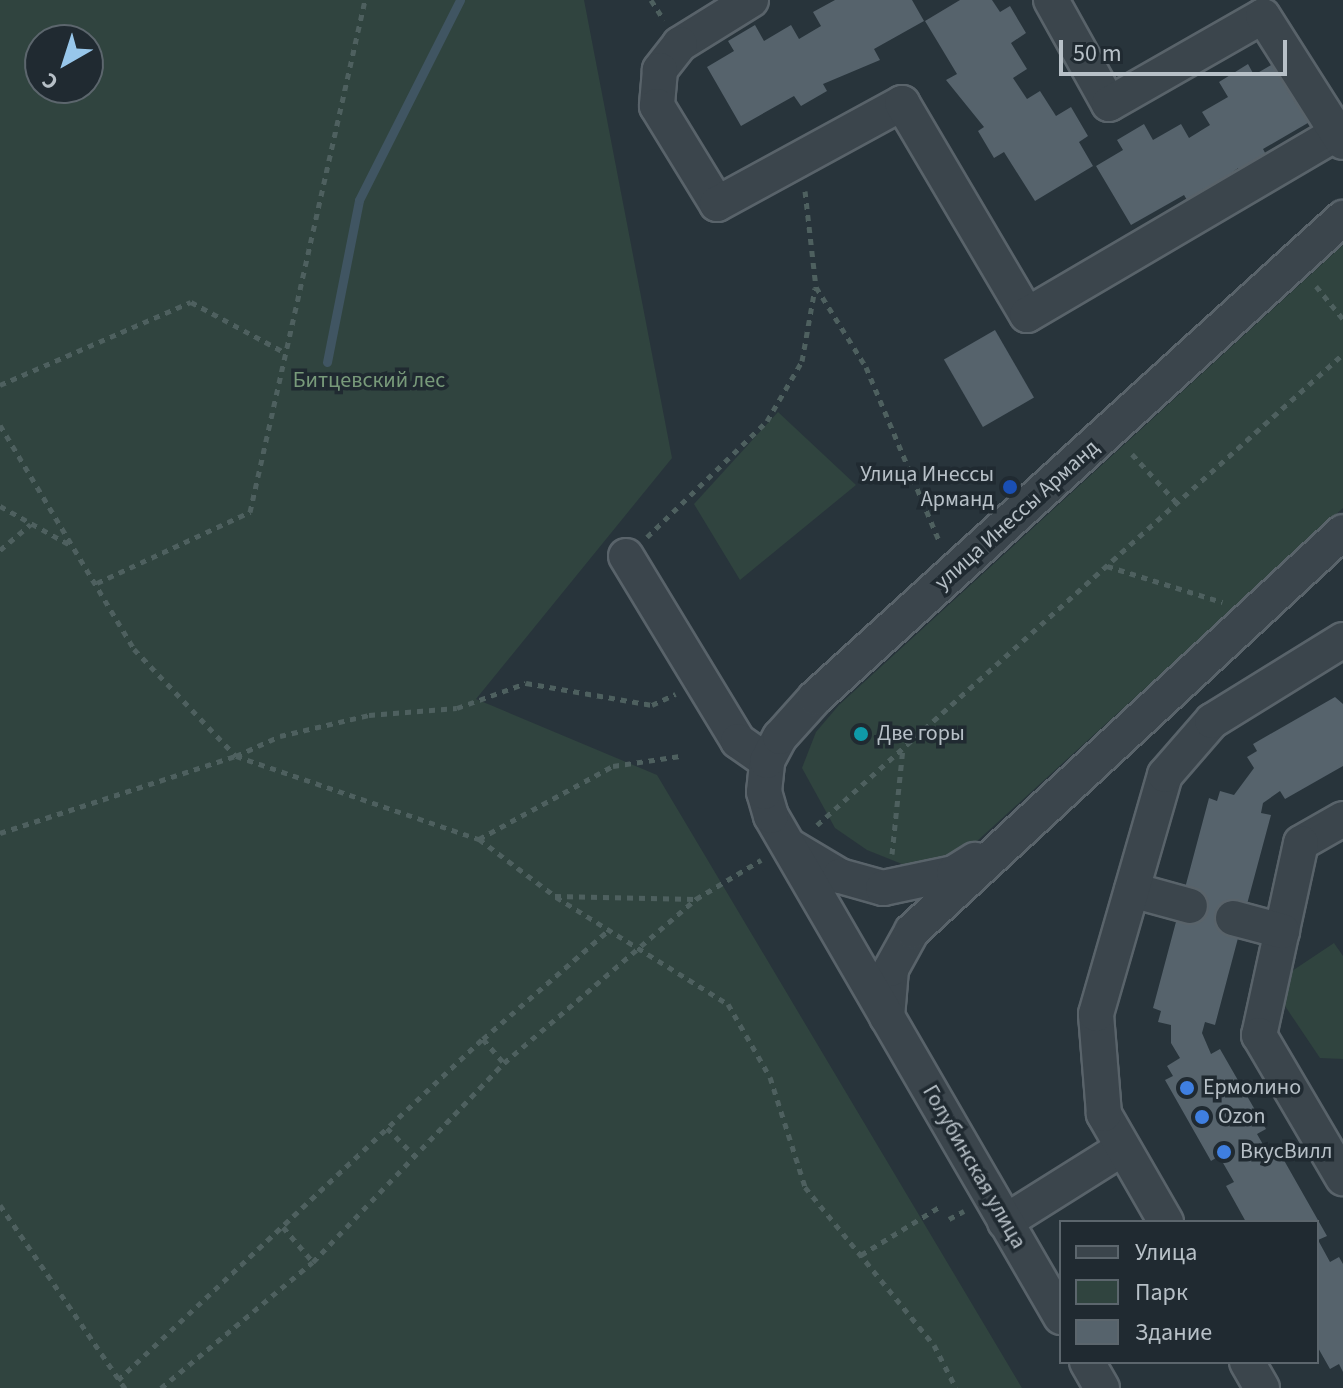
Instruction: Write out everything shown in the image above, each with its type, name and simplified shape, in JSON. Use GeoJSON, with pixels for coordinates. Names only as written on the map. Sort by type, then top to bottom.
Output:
{"type":"FeatureCollection","features":[{"type":"Feature","properties":{"kind":"street"},"geometry":{"type":"LineString","coordinates":[[751,0],[680,44],[660,70],[657,106],[717,204],[902,103],[1027,315],[1339,138],[1263,16],[1109,104],[1051,0]]}},
{"type":"Feature","properties":{"kind":"street","name":"улица Инессы Арманд"},"geometry":{"type":"LineString","coordinates":[[767,761],[780,737],[815,698],[1343,218]]}},
{"type":"Feature","properties":{"kind":"street"},"geometry":{"type":"LineString","coordinates":[[887,1017],[891,969],[912,931],[1343,532]]}},
{"type":"Feature","properties":{"kind":"street"},"geometry":{"type":"LineString","coordinates":[[626,556],[738,741],[767,761],[764,792],[787,844],[887,1017]]}},
{"type":"Feature","properties":{"kind":"street"},"geometry":{"type":"LineString","coordinates":[[1165,1220],[1104,1114],[1096,1014],[1165,775],[1212,721],[1343,640]]}},
{"type":"Feature","properties":{"kind":"street"},"geometry":{"type":"LineString","coordinates":[[1343,819],[1301,843],[1259,1035],[1343,1178]]}},
{"type":"Feature","properties":{"kind":"street"},"geometry":{"type":"LineString","coordinates":[[787,844],[840,876],[894,888],[954,873],[1018,833]]}},
{"type":"Feature","properties":{"kind":"street"},"geometry":{"type":"LineString","coordinates":[[1132,890],[1190,906]]}},
{"type":"Feature","properties":{"kind":"street"},"geometry":{"type":"LineString","coordinates":[[1233,918],[1282,931]]}},
{"type":"Feature","properties":{"kind":"street","name":"Голубинская улица"},"geometry":{"type":"LineString","coordinates":[[887,1017],[1059,1314]]}},
{"type":"Feature","properties":{"kind":"street"},"geometry":{"type":"LineString","coordinates":[[1005,1222],[1123,1148]]}},
{"type":"Feature","properties":{"kind":"street"},"geometry":{"type":"LineString","coordinates":[[1088,1364],[1102,1388]]}},
{"type":"Feature","properties":{"kind":"street"},"geometry":{"type":"LineString","coordinates":[[1248,1364],[1262,1388]]}},
{"type":"Feature","properties":{"kind":"path"},"geometry":{"type":"LineString","coordinates":[[97,583],[250,512],[365,0]]}},
{"type":"Feature","properties":{"kind":"path"},"geometry":{"type":"LineString","coordinates":[[626,556],[767,421],[802,361],[816,287],[801,158]]}},
{"type":"Feature","properties":{"kind":"path"},"geometry":{"type":"LineString","coordinates":[[816,287],[866,367],[941,545]]}},
{"type":"Feature","properties":{"kind":"path"},"geometry":{"type":"LineString","coordinates":[[0,385],[191,302],[284,352]]}},
{"type":"Feature","properties":{"kind":"path"},"geometry":{"type":"LineString","coordinates":[[161,1388],[313,1262],[417,1158],[504,1063],[636,947],[696,899],[820,823],[1343,354]]}},
{"type":"Feature","properties":{"kind":"path"},"geometry":{"type":"LineString","coordinates":[[0,425],[134,649],[236,756],[479,839],[555,896],[728,1004],[770,1077],[805,1187],[934,1345],[956,1388]]}},
{"type":"Feature","properties":{"kind":"path"},"geometry":{"type":"LineString","coordinates":[[1110,430],[1177,503]]}},
{"type":"Feature","properties":{"kind":"path"},"geometry":{"type":"LineString","coordinates":[[0,506],[71,546]]}},
{"type":"Feature","properties":{"kind":"path"},"geometry":{"type":"LineString","coordinates":[[0,550],[31,524]]}},
{"type":"Feature","properties":{"kind":"path"},"geometry":{"type":"LineString","coordinates":[[1107,566],[1255,612]]}},
{"type":"Feature","properties":{"kind":"path"},"geometry":{"type":"LineString","coordinates":[[0,833],[236,756],[280,736],[369,715],[457,708],[526,683],[652,705],[702,683]]}},
{"type":"Feature","properties":{"kind":"path"},"geometry":{"type":"LineString","coordinates":[[891,867],[903,747]]}},
{"type":"Feature","properties":{"kind":"path"},"geometry":{"type":"LineString","coordinates":[[479,839],[613,766],[680,756]]}},
{"type":"Feature","properties":{"kind":"path"},"geometry":{"type":"LineString","coordinates":[[555,896],[696,899]]}},
{"type":"Feature","properties":{"kind":"path"},"geometry":{"type":"LineString","coordinates":[[118,1380],[483,1039],[610,929]]}},
{"type":"Feature","properties":{"kind":"path"},"geometry":{"type":"LineString","coordinates":[[483,1039],[504,1063]]}},
{"type":"Feature","properties":{"kind":"path"},"geometry":{"type":"LineString","coordinates":[[387,1128],[417,1158]]}},
{"type":"Feature","properties":{"kind":"path"},"geometry":{"type":"LineString","coordinates":[[0,1205],[125,1388]]}},
{"type":"Feature","properties":{"kind":"path"},"geometry":{"type":"LineString","coordinates":[[861,1255],[941,1206]]}},
{"type":"Feature","properties":{"kind":"path"},"geometry":{"type":"LineString","coordinates":[[949,1219],[968,1209]]}},
{"type":"Feature","properties":{"kind":"path"},"geometry":{"type":"LineString","coordinates":[[283,1227],[313,1262]]}},
{"type":"Feature","properties":{"kind":"green space","name":"Битцевский лес"},"geometry":{"type":"Polygon","coordinates":[[[0,0],[584,0],[672,458],[476,699],[657,775],[1022,1388],[0,1388],[0,0]]]}},
{"type":"Feature","properties":{"kind":"green space"},"geometry":{"type":"Polygon","coordinates":[[[1343,245],[1343,508],[964,853],[917,870],[867,850],[835,828],[802,768],[816,732],[839,705],[1343,245]]]}},
{"type":"Feature","properties":{"kind":"green space"},"geometry":{"type":"Polygon","coordinates":[[[778,412],[856,485],[740,580],[694,504],[778,412]]]}},
{"type":"Feature","properties":{"kind":"green space"},"geometry":{"type":"Polygon","coordinates":[[[1334,943],[1343,956],[1343,1059],[1320,1058],[1285,1006],[1289,973],[1334,943]]]}},
{"type":"Feature","properties":{"kind":"building"},"geometry":{"type":"Polygon","coordinates":[[[835,0],[912,0],[924,21],[874,49],[880,60],[823,84],[827,91],[801,106],[794,96],[741,126],[707,67],[734,51],[728,41],[755,25],[764,41],[791,25],[799,39],[821,26],[813,12],[835,0]]]}},
{"type":"Feature","properties":{"kind":"building"},"geometry":{"type":"Polygon","coordinates":[[[960,0],[992,0],[1000,12],[1010,6],[1026,33],[1011,43],[1027,69],[1013,78],[1027,99],[1040,91],[1056,116],[1071,107],[1088,136],[1079,142],[1093,166],[1035,201],[1004,152],[994,158],[978,131],[984,127],[946,80],[957,74],[925,21],[960,0]]]}},
{"type":"Feature","properties":{"kind":"building"},"geometry":{"type":"Polygon","coordinates":[[[1278,61],[1313,120],[1263,149],[1269,160],[1241,175],[1238,168],[1190,205],[1184,195],[1131,225],[1096,166],[1123,150],[1117,140],[1144,124],[1153,140],[1181,124],[1189,138],[1210,125],[1202,112],[1228,97],[1219,82],[1248,64],[1254,75],[1278,61]]]}},
{"type":"Feature","properties":{"kind":"building"},"geometry":{"type":"Polygon","coordinates":[[[995,330],[1034,398],[983,427],[944,360],[995,330]]]}},
{"type":"Feature","properties":{"kind":"building"},"geometry":{"type":"Polygon","coordinates":[[[1335,697],[1343,704],[1343,766],[1285,799],[1280,791],[1263,803],[1261,813],[1271,815],[1215,1025],[1205,1022],[1202,1033],[1211,1054],[1220,1049],[1266,1129],[1257,1134],[1272,1160],[1281,1155],[1318,1220],[1245,1220],[1226,1186],[1234,1182],[1219,1156],[1211,1161],[1165,1080],[1173,1076],[1167,1066],[1180,1058],[1171,1043],[1171,1025],[1158,1022],[1161,1011],[1153,1008],[1209,798],[1217,801],[1220,791],[1234,795],[1254,768],[1247,757],[1257,751],[1253,744],[1335,697]]]}},
{"type":"Feature","properties":{"kind":"building"},"geometry":{"type":"Polygon","coordinates":[[[1319,1222],[1327,1236],[1319,1240],[1319,1222]]]}},
{"type":"Feature","properties":{"kind":"building"},"geometry":{"type":"Polygon","coordinates":[[[1319,1242],[1330,1262],[1339,1257],[1343,1264],[1343,1372],[1339,1364],[1330,1369],[1319,1350],[1319,1242]]]}},
{"type":"Feature","properties":{"kind":"waterway"},"geometry":{"type":"LineString","coordinates":[[327,362],[359,200],[460,0]]}},
{"type":"Feature","properties":{"kind":"place","name":"Улица Инессы Арманд"},"geometry":{"type":"Point","coordinates":[1010,487]}},
{"type":"Feature","properties":{"kind":"place","name":"Две горы"},"geometry":{"type":"Point","coordinates":[861,734]}},
{"type":"Feature","properties":{"kind":"place","name":"Ермолино"},"geometry":{"type":"Point","coordinates":[1187,1088]}},
{"type":"Feature","properties":{"kind":"place","name":"Ozon"},"geometry":{"type":"Point","coordinates":[1202,1117]}},
{"type":"Feature","properties":{"kind":"place","name":"ВкусВилл"},"geometry":{"type":"Point","coordinates":[1224,1152]}}]}
